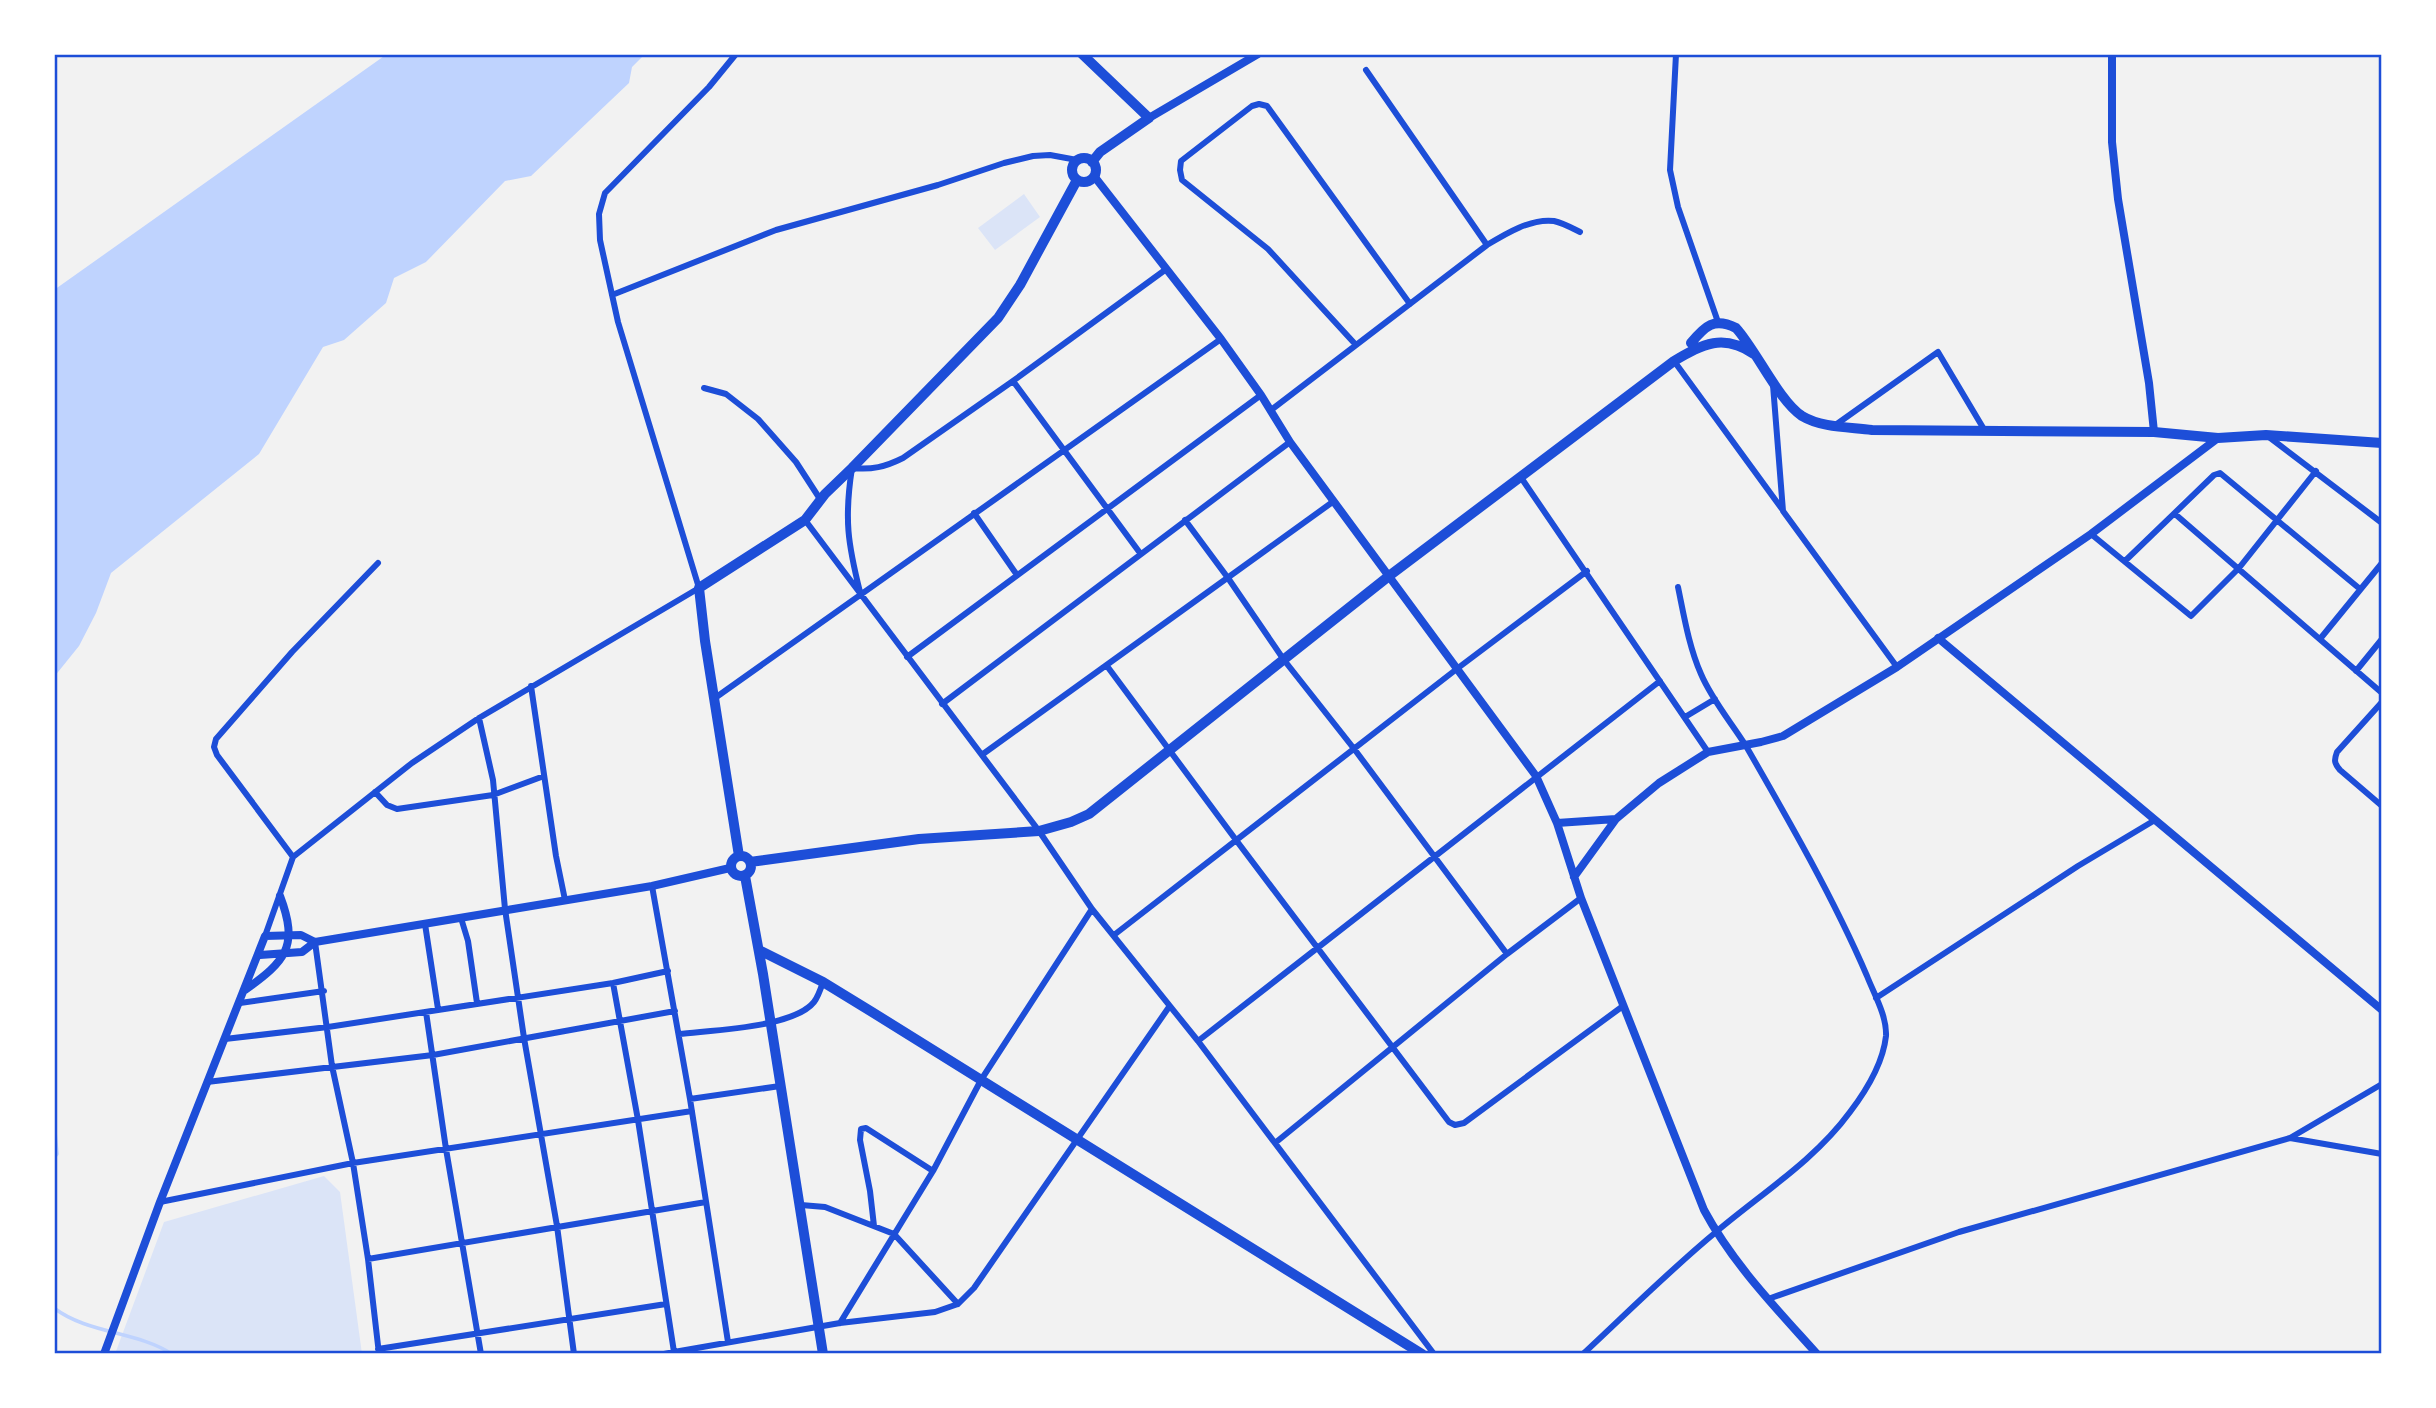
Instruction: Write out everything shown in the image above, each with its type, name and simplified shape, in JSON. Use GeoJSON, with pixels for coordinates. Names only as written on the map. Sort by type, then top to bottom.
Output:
{"type":"FeatureCollection","features":[{"type":"Feature","properties":{"kind":"main road"},"geometry":{"type":"LineString","coordinates":[[1082,54],[1149,118],[1100,152],[1092,162]]}},
{"type":"Feature","properties":{"kind":"main road"},"geometry":{"type":"LineString","coordinates":[[1085,158],[1092,162],[1094,176],[1088,181],[1077,180],[1072,170],[1077,160],[1085,158]]}},
{"type":"Feature","properties":{"kind":"main road"},"geometry":{"type":"LineString","coordinates":[[739,856],[699,588],[805,520],[820,499],[998,318],[1020,285],[1077,180]]}},
{"type":"Feature","properties":{"kind":"main road"},"geometry":{"type":"LineString","coordinates":[[1697,348],[1691,344],[1704,329],[1718,323],[1736,328],[1801,415],[1834,426],[1872,430],[2154,432],[2218,438],[2266,435],[2382,443]]}},
{"type":"Feature","properties":{"kind":"main road"},"geometry":{"type":"LineString","coordinates":[[745,876],[737,876],[730,868],[734,859],[739,856],[751,862],[919,839],[1039,831],[1072,822],[1089,814],[1389,576],[1674,361],[1697,348],[1720,342],[1732,343],[1754,354]]}},
{"type":"Feature","properties":{"kind":"main road"},"geometry":{"type":"LineString","coordinates":[[745,876],[750,870],[751,862]]}},
{"type":"Feature","properties":{"kind":"main road"},"geometry":{"type":"LineString","coordinates":[[745,876],[801,1205],[823,1354]]}},
{"type":"Feature","properties":{"kind":"main road"},"geometry":{"type":"LineString","coordinates":[[759,950],[823,982],[1422,1354]]}},
{"type":"Feature","properties":{"kind":"street"},"geometry":{"type":"LineString","coordinates":[[104,1354],[160,1202],[260,955],[293,857],[412,763],[478,718],[699,588],[618,322],[600,240],[599,214],[605,193],[709,87],[736,54]]}},
{"type":"Feature","properties":{"kind":"street"},"geometry":{"type":"LineString","coordinates":[[1149,118],[1258,54]]}},
{"type":"Feature","properties":{"kind":"street"},"geometry":{"type":"LineString","coordinates":[[1676,54],[1670,170],[1678,207],[1718,323]]}},
{"type":"Feature","properties":{"kind":"street"},"geometry":{"type":"LineString","coordinates":[[2112,54],[2112,142],[2118,198],[2149,383],[2154,432]]}},
{"type":"Feature","properties":{"kind":"street"},"geometry":{"type":"LineString","coordinates":[[1366,70],[1486,245]]}},
{"type":"Feature","properties":{"kind":"street"},"geometry":{"type":"LineString","coordinates":[[1356,345],[1268,249],[1182,180],[1181,161],[1252,106],[1267,106],[1410,304]]}},
{"type":"Feature","properties":{"kind":"street"},"geometry":{"type":"LineString","coordinates":[[612,295],[776,230],[938,185],[1004,163],[1049,155],[1077,160]]}},
{"type":"Feature","properties":{"kind":"street"},"geometry":{"type":"LineString","coordinates":[[1094,176],[1221,339],[1290,442],[1536,776],[1557,823],[1581,898],[1703,1210],[1716,1232],[1768,1299],[1817,1354]]}},
{"type":"Feature","properties":{"kind":"street"},"geometry":{"type":"LineString","coordinates":[[1271,410],[1504,234],[1538,222],[1553,221],[1580,232]]}},
{"type":"Feature","properties":{"kind":"street"},"geometry":{"type":"LineString","coordinates":[[860,596],[848,535],[848,497],[852,468],[873,470],[903,458],[1166,270]]}},
{"type":"Feature","properties":{"kind":"street"},"geometry":{"type":"LineString","coordinates":[[715,698],[1221,339]]}},
{"type":"Feature","properties":{"kind":"street"},"geometry":{"type":"LineString","coordinates":[[1834,426],[1938,352],[1985,431]]}},
{"type":"Feature","properties":{"kind":"street"},"geometry":{"type":"LineString","coordinates":[[1674,361],[1897,667]]}},
{"type":"Feature","properties":{"kind":"street"},"geometry":{"type":"LineString","coordinates":[[1772,379],[1783,511]]}},
{"type":"Feature","properties":{"kind":"street"},"geometry":{"type":"LineString","coordinates":[[1013,381],[1140,553]]}},
{"type":"Feature","properties":{"kind":"street"},"geometry":{"type":"LineString","coordinates":[[704,388],[726,394],[758,419],[796,462],[820,499]]}},
{"type":"Feature","properties":{"kind":"street"},"geometry":{"type":"LineString","coordinates":[[907,657],[1261,395]]}},
{"type":"Feature","properties":{"kind":"street"},"geometry":{"type":"LineString","coordinates":[[2266,435],[2382,523]]}},
{"type":"Feature","properties":{"kind":"street"},"geometry":{"type":"LineString","coordinates":[[1574,877],[1616,819],[1659,783],[1708,752],[1783,736],[1897,667],[2091,534],[2218,438]]}},
{"type":"Feature","properties":{"kind":"street"},"geometry":{"type":"LineString","coordinates":[[943,704],[1290,442]]}},
{"type":"Feature","properties":{"kind":"street"},"geometry":{"type":"LineString","coordinates":[[2091,534],[2191,616],[2239,568],[2316,471]]}},
{"type":"Feature","properties":{"kind":"street"},"geometry":{"type":"LineString","coordinates":[[2125,561],[2214,475],[2220,473],[2360,589]]}},
{"type":"Feature","properties":{"kind":"street"},"geometry":{"type":"LineString","coordinates":[[1520,476],[1708,752]]}},
{"type":"Feature","properties":{"kind":"street"},"geometry":{"type":"LineString","coordinates":[[982,754],[1334,501]]}},
{"type":"Feature","properties":{"kind":"street"},"geometry":{"type":"LineString","coordinates":[[974,513],[1017,575]]}},
{"type":"Feature","properties":{"kind":"street"},"geometry":{"type":"LineString","coordinates":[[2175,514],[2382,693]]}},
{"type":"Feature","properties":{"kind":"street"},"geometry":{"type":"LineString","coordinates":[[805,520],[1039,831],[1092,909],[1198,1041],[1434,1354]]}},
{"type":"Feature","properties":{"kind":"street"},"geometry":{"type":"LineString","coordinates":[[1185,520],[1284,660],[1355,750],[1507,954]]}},
{"type":"Feature","properties":{"kind":"street"},"geometry":{"type":"LineString","coordinates":[[293,857],[217,755],[214,747],[216,738],[292,652],[378,563]]}},
{"type":"Feature","properties":{"kind":"street"},"geometry":{"type":"LineString","coordinates":[[2320,639],[2382,563]]}},
{"type":"Feature","properties":{"kind":"street"},"geometry":{"type":"LineString","coordinates":[[1114,935],[1587,571]]}},
{"type":"Feature","properties":{"kind":"street"},"geometry":{"type":"LineString","coordinates":[[2375,572],[2382,578]]}},
{"type":"Feature","properties":{"kind":"street"},"geometry":{"type":"LineString","coordinates":[[1583,1354],[1716,1232],[1783,1180],[1818,1148],[1851,1112],[1870,1082],[1882,1054],[1886,1034],[1876,998],[1857,954],[1816,873],[1745,745],[1701,675],[1678,587]]}},
{"type":"Feature","properties":{"kind":"street"},"geometry":{"type":"LineString","coordinates":[[1938,638],[2382,1010]]}},
{"type":"Feature","properties":{"kind":"street"},"geometry":{"type":"LineString","coordinates":[[2356,671],[2382,639]]}},
{"type":"Feature","properties":{"kind":"street"},"geometry":{"type":"LineString","coordinates":[[1107,666],[1450,1122],[1459,1125],[1464,1123],[1623,1006]]}},
{"type":"Feature","properties":{"kind":"street"},"geometry":{"type":"LineString","coordinates":[[1198,1041],[1433,855],[1660,681]]}},
{"type":"Feature","properties":{"kind":"street"},"geometry":{"type":"LineString","coordinates":[[531,686],[565,900]]}},
{"type":"Feature","properties":{"kind":"street"},"geometry":{"type":"LineString","coordinates":[[1685,717],[1715,699]]}},
{"type":"Feature","properties":{"kind":"street"},"geometry":{"type":"LineString","coordinates":[[2382,702],[2334,758],[2340,770],[2382,806]]}},
{"type":"Feature","properties":{"kind":"street"},"geometry":{"type":"LineString","coordinates":[[478,718],[493,780],[505,909],[524,1038],[557,1226],[574,1354]]}},
{"type":"Feature","properties":{"kind":"street"},"geometry":{"type":"LineString","coordinates":[[375,792],[387,805],[397,809],[493,795],[544,775]]}},
{"type":"Feature","properties":{"kind":"street"},"geometry":{"type":"LineString","coordinates":[[1557,823],[1616,819]]}},
{"type":"Feature","properties":{"kind":"street"},"geometry":{"type":"LineString","coordinates":[[1876,998],[2067,873],[2155,820]]}},
{"type":"Feature","properties":{"kind":"street"},"geometry":{"type":"LineString","coordinates":[[260,955],[302,952],[315,942],[652,886],[730,868]]}},
{"type":"Feature","properties":{"kind":"street"},"geometry":{"type":"LineString","coordinates":[[652,886],[692,1111],[728,1342]]}},
{"type":"Feature","properties":{"kind":"street"},"geometry":{"type":"LineString","coordinates":[[245,990],[267,974],[285,954],[290,934],[288,918],[280,896]]}},
{"type":"Feature","properties":{"kind":"street"},"geometry":{"type":"LineString","coordinates":[[1275,1143],[1507,954],[1581,898]]}},
{"type":"Feature","properties":{"kind":"street"},"geometry":{"type":"LineString","coordinates":[[840,1323],[933,1171],[981,1080],[1092,909]]}},
{"type":"Feature","properties":{"kind":"street"},"geometry":{"type":"LineString","coordinates":[[461,918],[468,941],[477,1003]]}},
{"type":"Feature","properties":{"kind":"street"},"geometry":{"type":"LineString","coordinates":[[425,924],[438,1009]]}},
{"type":"Feature","properties":{"kind":"street"},"geometry":{"type":"LineString","coordinates":[[265,936],[301,935],[315,942]]}},
{"type":"Feature","properties":{"kind":"street"},"geometry":{"type":"LineString","coordinates":[[315,942],[324,991],[332,1066],[353,1163],[368,1259],[379,1352],[666,1304]]}},
{"type":"Feature","properties":{"kind":"street"},"geometry":{"type":"LineString","coordinates":[[225,1039],[426,1012],[612,983],[668,971]]}},
{"type":"Feature","properties":{"kind":"street"},"geometry":{"type":"LineString","coordinates":[[679,1034],[771,1024],[793,1016],[814,1003],[823,982]]}},
{"type":"Feature","properties":{"kind":"street"},"geometry":{"type":"LineString","coordinates":[[612,983],[638,1120],[674,1353]]}},
{"type":"Feature","properties":{"kind":"street"},"geometry":{"type":"LineString","coordinates":[[240,1003],[324,991]]}},
{"type":"Feature","properties":{"kind":"street"},"geometry":{"type":"LineString","coordinates":[[664,1354],[840,1323],[934,1312],[958,1304],[974,1288],[1169,1007]]}},
{"type":"Feature","properties":{"kind":"street"},"geometry":{"type":"LineString","coordinates":[[207,1082],[433,1055],[675,1011]]}},
{"type":"Feature","properties":{"kind":"street"},"geometry":{"type":"LineString","coordinates":[[426,1012],[481,1354]]}},
{"type":"Feature","properties":{"kind":"street"},"geometry":{"type":"LineString","coordinates":[[1768,1299],[1959,1233],[2290,1138],[2382,1084]]}},
{"type":"Feature","properties":{"kind":"street"},"geometry":{"type":"LineString","coordinates":[[690,1100],[780,1086]]}},
{"type":"Feature","properties":{"kind":"street"},"geometry":{"type":"LineString","coordinates":[[160,1202],[353,1163],[692,1111]]}},
{"type":"Feature","properties":{"kind":"street"},"geometry":{"type":"LineString","coordinates":[[874,1226],[860,1140],[861,1129],[866,1128],[933,1171]]}},
{"type":"Feature","properties":{"kind":"street"},"geometry":{"type":"LineString","coordinates":[[2290,1138],[2382,1154]]}},
{"type":"Feature","properties":{"kind":"street"},"geometry":{"type":"LineString","coordinates":[[368,1259],[706,1202]]}},
{"type":"Feature","properties":{"kind":"street"},"geometry":{"type":"LineString","coordinates":[[801,1205],[825,1207],[894,1234],[958,1304]]}},
{"type":"Feature","properties":{"kind":"shaded area"},"geometry":{"type":"Polygon","coordinates":[[[1024,194],[1040,217],[995,250],[978,228],[1024,194]]]}},
{"type":"Feature","properties":{"kind":"shaded area"},"geometry":{"type":"Polygon","coordinates":[[[324,1176],[340,1192],[362,1354],[115,1354],[164,1222],[324,1176]]]}},
{"type":"Feature","properties":{"kind":"water"},"geometry":{"type":"Polygon","coordinates":[[[387,54],[645,54],[632,67],[629,83],[531,176],[505,181],[426,262],[394,278],[386,303],[344,340],[323,347],[259,454],[111,573],[96,613],[79,646],[54,677],[54,290],[387,54]]]}},
{"type":"Feature","properties":{"kind":"waterway"},"geometry":{"type":"LineString","coordinates":[[54,1120],[57,1154],[54,1158]]}},
{"type":"Feature","properties":{"kind":"waterway"},"geometry":{"type":"LineString","coordinates":[[54,1308],[82,1323],[144,1341],[172,1354]]}}]}
